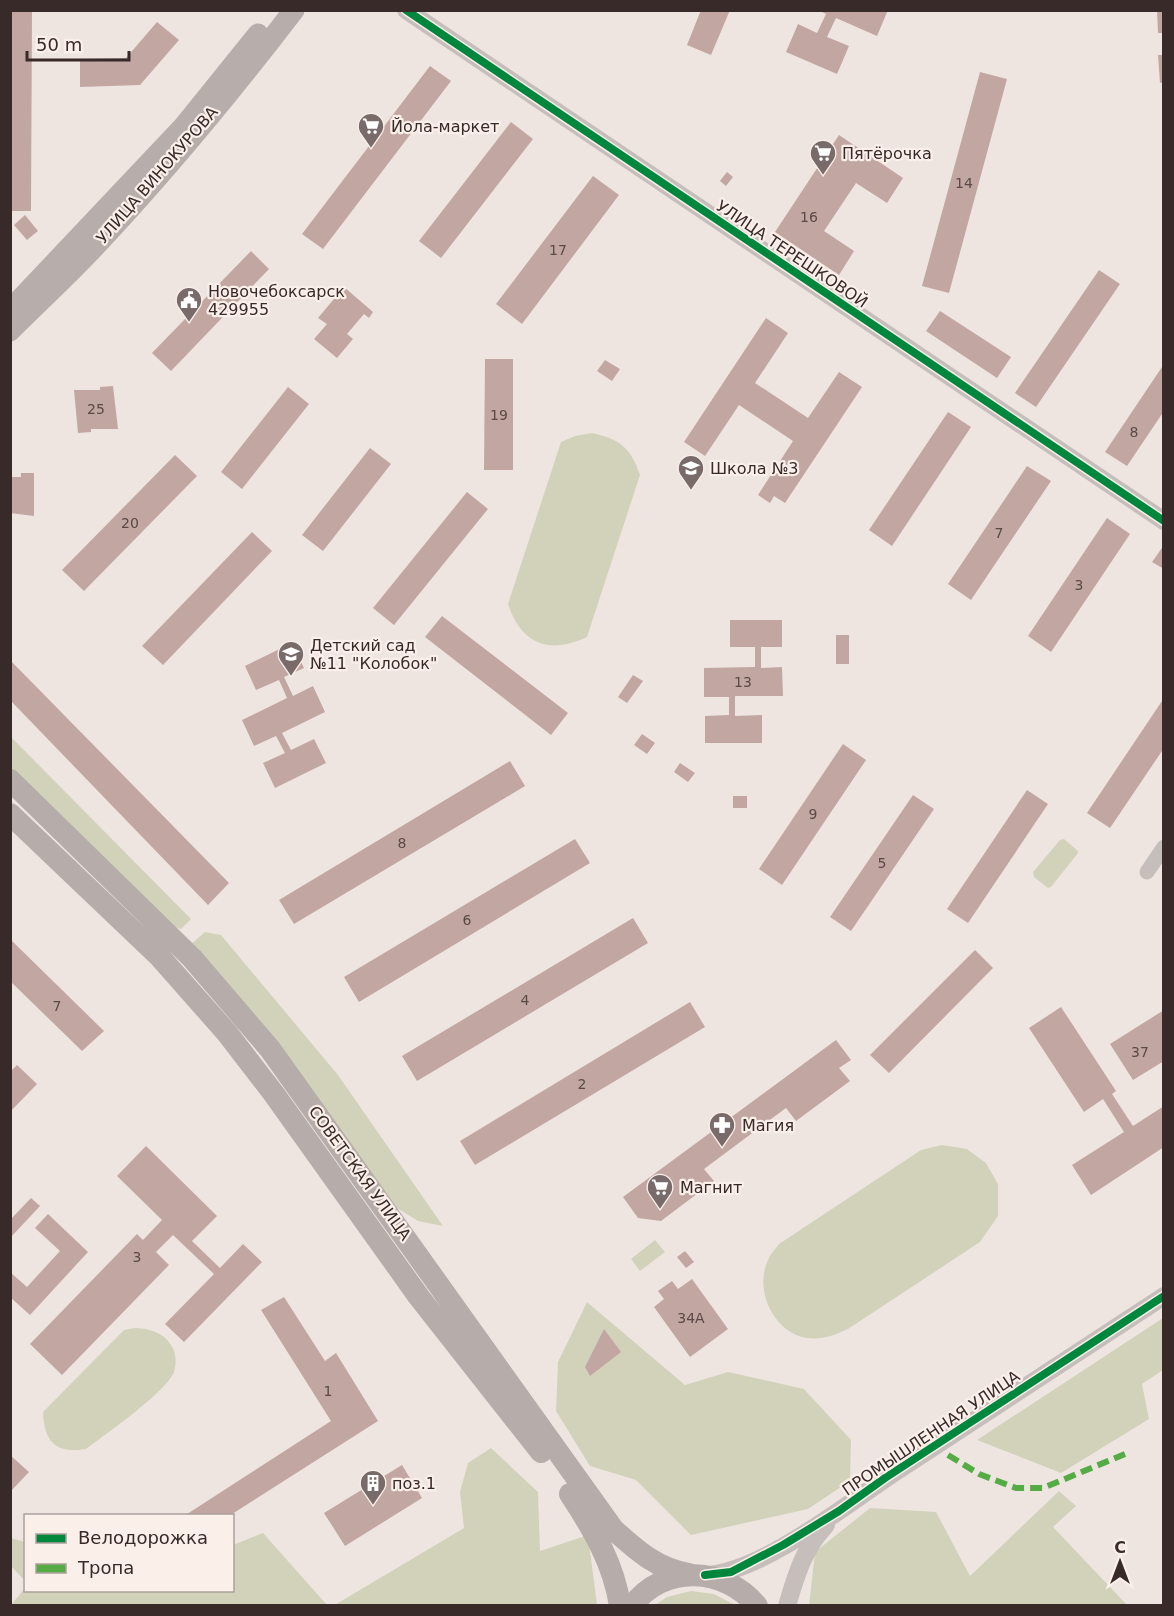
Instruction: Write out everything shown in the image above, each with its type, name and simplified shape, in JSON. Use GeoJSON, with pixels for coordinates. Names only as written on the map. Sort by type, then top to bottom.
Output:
{"type":"FeatureCollection","features":[{"type":"Feature","properties":{"kind":"main road","name":"УЛИЦА ВИНОКУРОВА"},"geometry":{"type":"LineString","coordinates":[[10,310],[183,127],[277,10]]}},
{"type":"Feature","properties":{"kind":"main road","name":"УЛИЦА ВИНОКУРОВА"},"geometry":{"type":"LineString","coordinates":[[10,331],[87,254],[167,167],[236,86],[294,10]]}},
{"type":"Feature","properties":{"kind":"main road","name":"СОВЕТСКАЯ УЛИЦА"},"geometry":{"type":"LineString","coordinates":[[10,780],[176,941],[245,1018],[293,1079],[569,1478],[613,1528],[632,1546],[663,1567],[733,1584],[757,1605]]}},
{"type":"Feature","properties":{"kind":"main road","name":"СОВЕТСКАЯ УЛИЦА"},"geometry":{"type":"LineString","coordinates":[[10,814],[159,956],[227,1033],[274,1094],[419,1298],[535,1430]]}},
{"type":"Feature","properties":{"kind":"main road","name":"СОВЕТСКАЯ УЛИЦА"},"geometry":{"type":"LineString","coordinates":[[569,1478],[612,1571],[620,1605]]}},
{"type":"Feature","properties":{"kind":"main road"},"geometry":{"type":"LineString","coordinates":[[632,1605],[646,1591],[659,1583],[674,1577],[697,1574]]}},
{"type":"Feature","properties":{"kind":"street","name":"УЛИЦА ТЕРЕШКОВОЙ"},"geometry":{"type":"LineString","coordinates":[[406,10],[1164,521]]}},
{"type":"Feature","properties":{"kind":"street"},"geometry":{"type":"LineString","coordinates":[[1147,872],[1164,848]]}},
{"type":"Feature","properties":{"kind":"street","name":"ПРОМЫШЛЕННАЯ УЛИЦА"},"geometry":{"type":"LineString","coordinates":[[697,1574],[731,1572],[783,1545],[839,1511],[885,1478],[1164,1296]]}},
{"type":"Feature","properties":{"kind":"street","name":"ПРОМЫШЛЕННАЯ УЛИЦА"},"geometry":{"type":"LineString","coordinates":[[787,1605],[806,1549],[839,1511]]}},
{"type":"Feature","properties":{"kind":"green space"},"geometry":{"type":"Polygon","coordinates":[[[592,433],[610,438],[623,446],[633,458],[640,475],[587,637],[560,645],[549,645],[538,642],[520,629],[508,604],[561,442],[575,436],[592,433]]]}},
{"type":"Feature","properties":{"kind":"green space"},"geometry":{"type":"Polygon","coordinates":[[[10,736],[191,919],[181,929],[167,925],[11,772],[10,736]]]}},
{"type":"Feature","properties":{"kind":"green space"},"geometry":{"type":"Polygon","coordinates":[[[1064,839],[1078,853],[1048,888],[1034,877],[1033,872],[1060,840],[1064,839]]]}},
{"type":"Feature","properties":{"kind":"green space"},"geometry":{"type":"Polygon","coordinates":[[[205,932],[221,935],[338,1075],[443,1226],[418,1221],[392,1205],[189,946],[205,932]]]}},
{"type":"Feature","properties":{"kind":"green space"},"geometry":{"type":"Polygon","coordinates":[[[942,1145],[967,1149],[986,1163],[998,1184],[998,1216],[980,1242],[848,1329],[828,1336],[807,1338],[785,1328],[770,1308],[763,1284],[768,1260],[779,1244],[921,1150],[942,1145]]]}},
{"type":"Feature","properties":{"kind":"green space"},"geometry":{"type":"Polygon","coordinates":[[[655,1240],[665,1252],[640,1271],[631,1259],[655,1240]]]}},
{"type":"Feature","properties":{"kind":"green space"},"geometry":{"type":"Polygon","coordinates":[[[587,1302],[685,1385],[728,1372],[804,1389],[851,1440],[850,1481],[808,1509],[691,1535],[636,1480],[590,1466],[556,1411],[558,1362],[587,1302]]]}},
{"type":"Feature","properties":{"kind":"green space"},"geometry":{"type":"Polygon","coordinates":[[[1163,1318],[1163,1370],[1142,1384],[1149,1419],[1061,1473],[977,1440],[1163,1318]]]}},
{"type":"Feature","properties":{"kind":"green space"},"geometry":{"type":"Polygon","coordinates":[[[134,1328],[155,1332],[171,1345],[176,1365],[169,1380],[134,1412],[86,1449],[67,1450],[54,1444],[46,1431],[43,1412],[124,1330],[134,1328]]]}},
{"type":"Feature","properties":{"kind":"green space"},"geometry":{"type":"Polygon","coordinates":[[[491,1448],[538,1492],[540,1551],[588,1535],[597,1605],[333,1606],[464,1528],[460,1492],[468,1463],[491,1448]]]}},
{"type":"Feature","properties":{"kind":"green space"},"geometry":{"type":"Polygon","coordinates":[[[1059,1491],[1076,1506],[1053,1527],[1127,1605],[809,1606],[815,1552],[870,1508],[936,1512],[970,1576],[1059,1491]]]}},
{"type":"Feature","properties":{"kind":"green space"},"geometry":{"type":"Polygon","coordinates":[[[263,1533],[327,1605],[11,1605],[24,1589],[24,1592],[234,1592],[234,1545],[263,1533]]]}},
{"type":"Feature","properties":{"kind":"green space"},"geometry":{"type":"Polygon","coordinates":[[[11,1538],[24,1542],[24,1580],[11,1566],[11,1538]]]}},
{"type":"Feature","properties":{"kind":"green space"},"geometry":{"type":"Polygon","coordinates":[[[691,1591],[714,1594],[735,1605],[655,1605],[667,1597],[691,1591]]]}},
{"type":"Feature","properties":{"kind":"building"},"geometry":{"type":"Polygon","coordinates":[[[10,10],[32,10],[31,211],[10,211],[10,10]]]}},
{"type":"Feature","properties":{"kind":"building"},"geometry":{"type":"Polygon","coordinates":[[[701,10],[730,10],[711,55],[687,45],[701,10]]]}},
{"type":"Feature","properties":{"kind":"building"},"geometry":{"type":"Polygon","coordinates":[[[818,10],[888,10],[877,36],[836,18],[827,37],[849,46],[837,74],[786,52],[798,24],[817,33],[826,14],[818,10]]]}},
{"type":"Feature","properties":{"kind":"building"},"geometry":{"type":"Polygon","coordinates":[[[1157,10],[1164,10],[1164,33],[1158,33],[1157,10]]]}},
{"type":"Feature","properties":{"kind":"building"},"geometry":{"type":"Polygon","coordinates":[[[157,22],[179,40],[140,85],[80,87],[80,59],[126,58],[157,22]]]}},
{"type":"Feature","properties":{"kind":"building"},"geometry":{"type":"Polygon","coordinates":[[[1158,55],[1164,55],[1164,82],[1160,83],[1158,55]]]}},
{"type":"Feature","properties":{"kind":"building"},"geometry":{"type":"Polygon","coordinates":[[[430,66],[451,81],[323,249],[302,234],[430,66]]]}},
{"type":"Feature","properties":{"kind":"building"},"geometry":{"type":"Polygon","coordinates":[[[980,72],[1007,79],[949,293],[922,286],[980,72]]]}},
{"type":"Feature","properties":{"kind":"building"},"geometry":{"type":"Polygon","coordinates":[[[511,122],[533,139],[441,258],[419,241],[511,122]]]}},
{"type":"Feature","properties":{"kind":"building"},"geometry":{"type":"Polygon","coordinates":[[[839,135],[903,178],[887,203],[856,183],[824,231],[854,251],[839,275],[775,232],[839,135]]]}},
{"type":"Feature","properties":{"kind":"building"},"geometry":{"type":"Polygon","coordinates":[[[727,172],[733,177],[726,186],[720,181],[727,172]]]}},
{"type":"Feature","properties":{"kind":"building"},"geometry":{"type":"Polygon","coordinates":[[[593,176],[619,195],[522,324],[496,304],[593,176]]]}},
{"type":"Feature","properties":{"kind":"building"},"geometry":{"type":"Polygon","coordinates":[[[25,215],[38,231],[27,240],[14,225],[25,215]]]}},
{"type":"Feature","properties":{"kind":"building"},"geometry":{"type":"Polygon","coordinates":[[[251,251],[269,269],[171,371],[152,353],[251,251]]]}},
{"type":"Feature","properties":{"kind":"building"},"geometry":{"type":"Polygon","coordinates":[[[1099,270],[1120,284],[1036,407],[1015,393],[1099,270]]]}},
{"type":"Feature","properties":{"kind":"building"},"geometry":{"type":"Polygon","coordinates":[[[344,287],[373,312],[369,318],[364,314],[347,334],[353,339],[337,358],[314,339],[327,324],[318,318],[344,287]]]}},
{"type":"Feature","properties":{"kind":"building"},"geometry":{"type":"Polygon","coordinates":[[[940,311],[1011,357],[997,378],[926,331],[940,311]]]}},
{"type":"Feature","properties":{"kind":"building"},"geometry":{"type":"Polygon","coordinates":[[[766,318],[788,333],[755,383],[808,418],[839,372],[862,387],[785,503],[774,496],[770,503],[758,495],[793,441],[739,405],[705,456],[684,442],[766,318]]]}},
{"type":"Feature","properties":{"kind":"building"},"geometry":{"type":"Polygon","coordinates":[[[485,359],[513,359],[513,470],[484,470],[485,359]]]}},
{"type":"Feature","properties":{"kind":"building"},"geometry":{"type":"Polygon","coordinates":[[[605,360],[620,369],[612,381],[597,371],[605,360]]]}},
{"type":"Feature","properties":{"kind":"building"},"geometry":{"type":"Polygon","coordinates":[[[1164,364],[1164,411],[1127,466],[1105,452],[1164,364]]]}},
{"type":"Feature","properties":{"kind":"building"},"geometry":{"type":"Polygon","coordinates":[[[113,386],[118,429],[91,429],[91,432],[78,433],[74,390],[100,390],[100,387],[113,386]]]}},
{"type":"Feature","properties":{"kind":"building"},"geometry":{"type":"Polygon","coordinates":[[[288,387],[309,404],[242,489],[221,472],[288,387]]]}},
{"type":"Feature","properties":{"kind":"building"},"geometry":{"type":"Polygon","coordinates":[[[948,412],[971,427],[892,546],[869,530],[948,412]]]}},
{"type":"Feature","properties":{"kind":"building"},"geometry":{"type":"Polygon","coordinates":[[[370,448],[391,464],[323,551],[302,535],[370,448]]]}},
{"type":"Feature","properties":{"kind":"building"},"geometry":{"type":"Polygon","coordinates":[[[175,455],[197,476],[84,591],[62,570],[175,455]]]}},
{"type":"Feature","properties":{"kind":"building"},"geometry":{"type":"Polygon","coordinates":[[[1027,466],[1051,481],[971,600],[948,584],[1027,466]]]}},
{"type":"Feature","properties":{"kind":"building"},"geometry":{"type":"Polygon","coordinates":[[[21,473],[34,473],[34,516],[10,513],[10,477],[21,477],[21,473]]]}},
{"type":"Feature","properties":{"kind":"building"},"geometry":{"type":"Polygon","coordinates":[[[467,492],[488,509],[394,625],[373,608],[467,492]]]}},
{"type":"Feature","properties":{"kind":"building"},"geometry":{"type":"Polygon","coordinates":[[[1107,518],[1130,534],[1051,652],[1028,636],[1107,518]]]}},
{"type":"Feature","properties":{"kind":"building"},"geometry":{"type":"Polygon","coordinates":[[[252,532],[272,551],[163,665],[142,646],[252,532]]]}},
{"type":"Feature","properties":{"kind":"building"},"geometry":{"type":"Polygon","coordinates":[[[1164,545],[1164,569],[1152,562],[1164,545]]]}},
{"type":"Feature","properties":{"kind":"building"},"geometry":{"type":"Polygon","coordinates":[[[442,616],[568,713],[551,735],[425,637],[442,616]]]}},
{"type":"Feature","properties":{"kind":"building"},"geometry":{"type":"Polygon","coordinates":[[[730,620],[782,620],[782,647],[761,647],[761,668],[782,667],[783,696],[735,696],[735,716],[762,715],[762,743],[705,743],[705,716],[729,715],[729,697],[704,697],[704,668],[755,667],[755,647],[730,647],[730,620]]]}},
{"type":"Feature","properties":{"kind":"building"},"geometry":{"type":"Polygon","coordinates":[[[836,635],[849,635],[849,664],[836,664],[836,635]]]}},
{"type":"Feature","properties":{"kind":"building"},"geometry":{"type":"Polygon","coordinates":[[[292,643],[304,668],[284,677],[293,696],[313,686],[325,712],[282,733],[291,750],[314,739],[326,763],[275,788],[263,763],[285,753],[276,736],[254,746],[242,720],[287,698],[279,680],[256,690],[245,666],[292,643]]]}},
{"type":"Feature","properties":{"kind":"building"},"geometry":{"type":"Polygon","coordinates":[[[10,660],[229,883],[208,905],[10,700],[10,660]]]}},
{"type":"Feature","properties":{"kind":"building"},"geometry":{"type":"Polygon","coordinates":[[[633,675],[643,681],[627,703],[618,697],[633,675]]]}},
{"type":"Feature","properties":{"kind":"building"},"geometry":{"type":"Polygon","coordinates":[[[1164,698],[1164,748],[1110,828],[1087,813],[1164,698]]]}},
{"type":"Feature","properties":{"kind":"building"},"geometry":{"type":"Polygon","coordinates":[[[642,734],[655,743],[647,754],[634,745],[642,734]]]}},
{"type":"Feature","properties":{"kind":"building"},"geometry":{"type":"Polygon","coordinates":[[[843,744],[866,760],[782,885],[759,869],[843,744]]]}},
{"type":"Feature","properties":{"kind":"building"},"geometry":{"type":"Polygon","coordinates":[[[510,761],[525,786],[294,924],[279,900],[510,761]]]}},
{"type":"Feature","properties":{"kind":"building"},"geometry":{"type":"Polygon","coordinates":[[[680,763],[695,773],[688,782],[674,772],[680,763]]]}},
{"type":"Feature","properties":{"kind":"building"},"geometry":{"type":"Polygon","coordinates":[[[1027,790],[1048,804],[968,923],[947,909],[1027,790]]]}},
{"type":"Feature","properties":{"kind":"building"},"geometry":{"type":"Polygon","coordinates":[[[913,795],[934,809],[851,931],[830,917],[913,795]]]}},
{"type":"Feature","properties":{"kind":"building"},"geometry":{"type":"Polygon","coordinates":[[[733,796],[747,796],[747,808],[733,808],[733,796]]]}},
{"type":"Feature","properties":{"kind":"building"},"geometry":{"type":"Polygon","coordinates":[[[575,839],[590,863],[359,1002],[344,977],[575,839]]]}},
{"type":"Feature","properties":{"kind":"building"},"geometry":{"type":"Polygon","coordinates":[[[633,918],[648,943],[417,1081],[402,1056],[633,918]]]}},
{"type":"Feature","properties":{"kind":"building"},"geometry":{"type":"Polygon","coordinates":[[[10,939],[104,1031],[82,1051],[10,981],[10,939]]]}},
{"type":"Feature","properties":{"kind":"building"},"geometry":{"type":"Polygon","coordinates":[[[975,950],[993,968],[889,1073],[870,1055],[975,950]]]}},
{"type":"Feature","properties":{"kind":"building"},"geometry":{"type":"Polygon","coordinates":[[[690,1002],[705,1027],[475,1165],[460,1141],[690,1002]]]}},
{"type":"Feature","properties":{"kind":"building"},"geometry":{"type":"Polygon","coordinates":[[[1061,1007],[1116,1091],[1112,1094],[1133,1126],[1164,1106],[1164,1147],[1091,1195],[1072,1165],[1124,1132],[1103,1099],[1084,1112],[1029,1028],[1061,1007]]]}},
{"type":"Feature","properties":{"kind":"building"},"geometry":{"type":"Polygon","coordinates":[[[1164,1010],[1164,1061],[1133,1080],[1110,1044],[1164,1010]]]}},
{"type":"Feature","properties":{"kind":"building"},"geometry":{"type":"Polygon","coordinates":[[[836,1040],[851,1060],[839,1068],[850,1081],[796,1121],[786,1108],[704,1169],[714,1181],[661,1221],[638,1218],[623,1197],[836,1040]]]}},
{"type":"Feature","properties":{"kind":"building"},"geometry":{"type":"Polygon","coordinates":[[[17,1065],[37,1084],[10,1112],[10,1072],[17,1065]]]}},
{"type":"Feature","properties":{"kind":"building"},"geometry":{"type":"Polygon","coordinates":[[[146,1146],[217,1216],[192,1241],[220,1268],[243,1244],[262,1262],[184,1342],[165,1324],[214,1274],[173,1235],[156,1252],[169,1265],[62,1375],[30,1344],[137,1234],[143,1240],[162,1220],[117,1176],[146,1146]]]}},
{"type":"Feature","properties":{"kind":"building"},"geometry":{"type":"Polygon","coordinates":[[[31,1198],[40,1206],[10,1238],[10,1220],[31,1198]]]}},
{"type":"Feature","properties":{"kind":"building"},"geometry":{"type":"Polygon","coordinates":[[[48,1214],[88,1252],[30,1315],[10,1297],[10,1272],[27,1287],[60,1251],[35,1228],[48,1214]]]}},
{"type":"Feature","properties":{"kind":"building"},"geometry":{"type":"Polygon","coordinates":[[[685,1251],[694,1262],[686,1268],[677,1257],[685,1251]]]}},
{"type":"Feature","properties":{"kind":"building"},"geometry":{"type":"Polygon","coordinates":[[[692,1279],[728,1329],[690,1357],[654,1307],[664,1299],[658,1291],[672,1281],[678,1289],[692,1279]]]}},
{"type":"Feature","properties":{"kind":"building"},"geometry":{"type":"Polygon","coordinates":[[[284,1297],[325,1361],[336,1353],[378,1421],[232,1514],[187,1514],[331,1421],[261,1310],[284,1297]]]}},
{"type":"Feature","properties":{"kind":"building"},"geometry":{"type":"Polygon","coordinates":[[[604,1329],[621,1352],[590,1376],[585,1367],[604,1329]]]}},
{"type":"Feature","properties":{"kind":"building"},"geometry":{"type":"Polygon","coordinates":[[[10,1455],[29,1472],[10,1492],[10,1455]]]}},
{"type":"Feature","properties":{"kind":"building","name":"поз.1"},"geometry":{"type":"Polygon","coordinates":[[[402,1465],[422,1498],[345,1546],[324,1513],[402,1465]]]}},
{"type":"Feature","properties":{"kind":"marked path"},"geometry":{"type":"LineString","coordinates":[[948,1455],[979,1474],[1016,1488],[1043,1488],[1125,1454]]}},
{"type":"Feature","properties":{"kind":"cycle path"},"geometry":{"type":"LineString","coordinates":[[406,10],[1164,521]]}},
{"type":"Feature","properties":{"kind":"cycle path"},"geometry":{"type":"LineString","coordinates":[[705,1575],[731,1572],[783,1545],[839,1511],[885,1478],[1164,1296]]}},
{"type":"Feature","properties":{"kind":"place","name":"Йола-маркет"},"geometry":{"type":"Point","coordinates":[371,149]}},
{"type":"Feature","properties":{"kind":"place","name":"Пятёрочка"},"geometry":{"type":"Point","coordinates":[823,176]}},
{"type":"Feature","properties":{"kind":"place","name":"Новочебоксарск 429955"},"geometry":{"type":"Point","coordinates":[189,323]}},
{"type":"Feature","properties":{"kind":"place","name":"Школа №3"},"geometry":{"type":"Point","coordinates":[691,491]}},
{"type":"Feature","properties":{"kind":"place","name":"Детский сад №11 \"Колобок\""},"geometry":{"type":"Point","coordinates":[291,677]}},
{"type":"Feature","properties":{"kind":"place","name":"Магия"},"geometry":{"type":"Point","coordinates":[722,1148]}},
{"type":"Feature","properties":{"kind":"place","name":"Магнит"},"geometry":{"type":"Point","coordinates":[660,1210]}},
{"type":"Feature","properties":{"kind":"place","name":"поз.1"},"geometry":{"type":"Point","coordinates":[373,1506]}}]}
